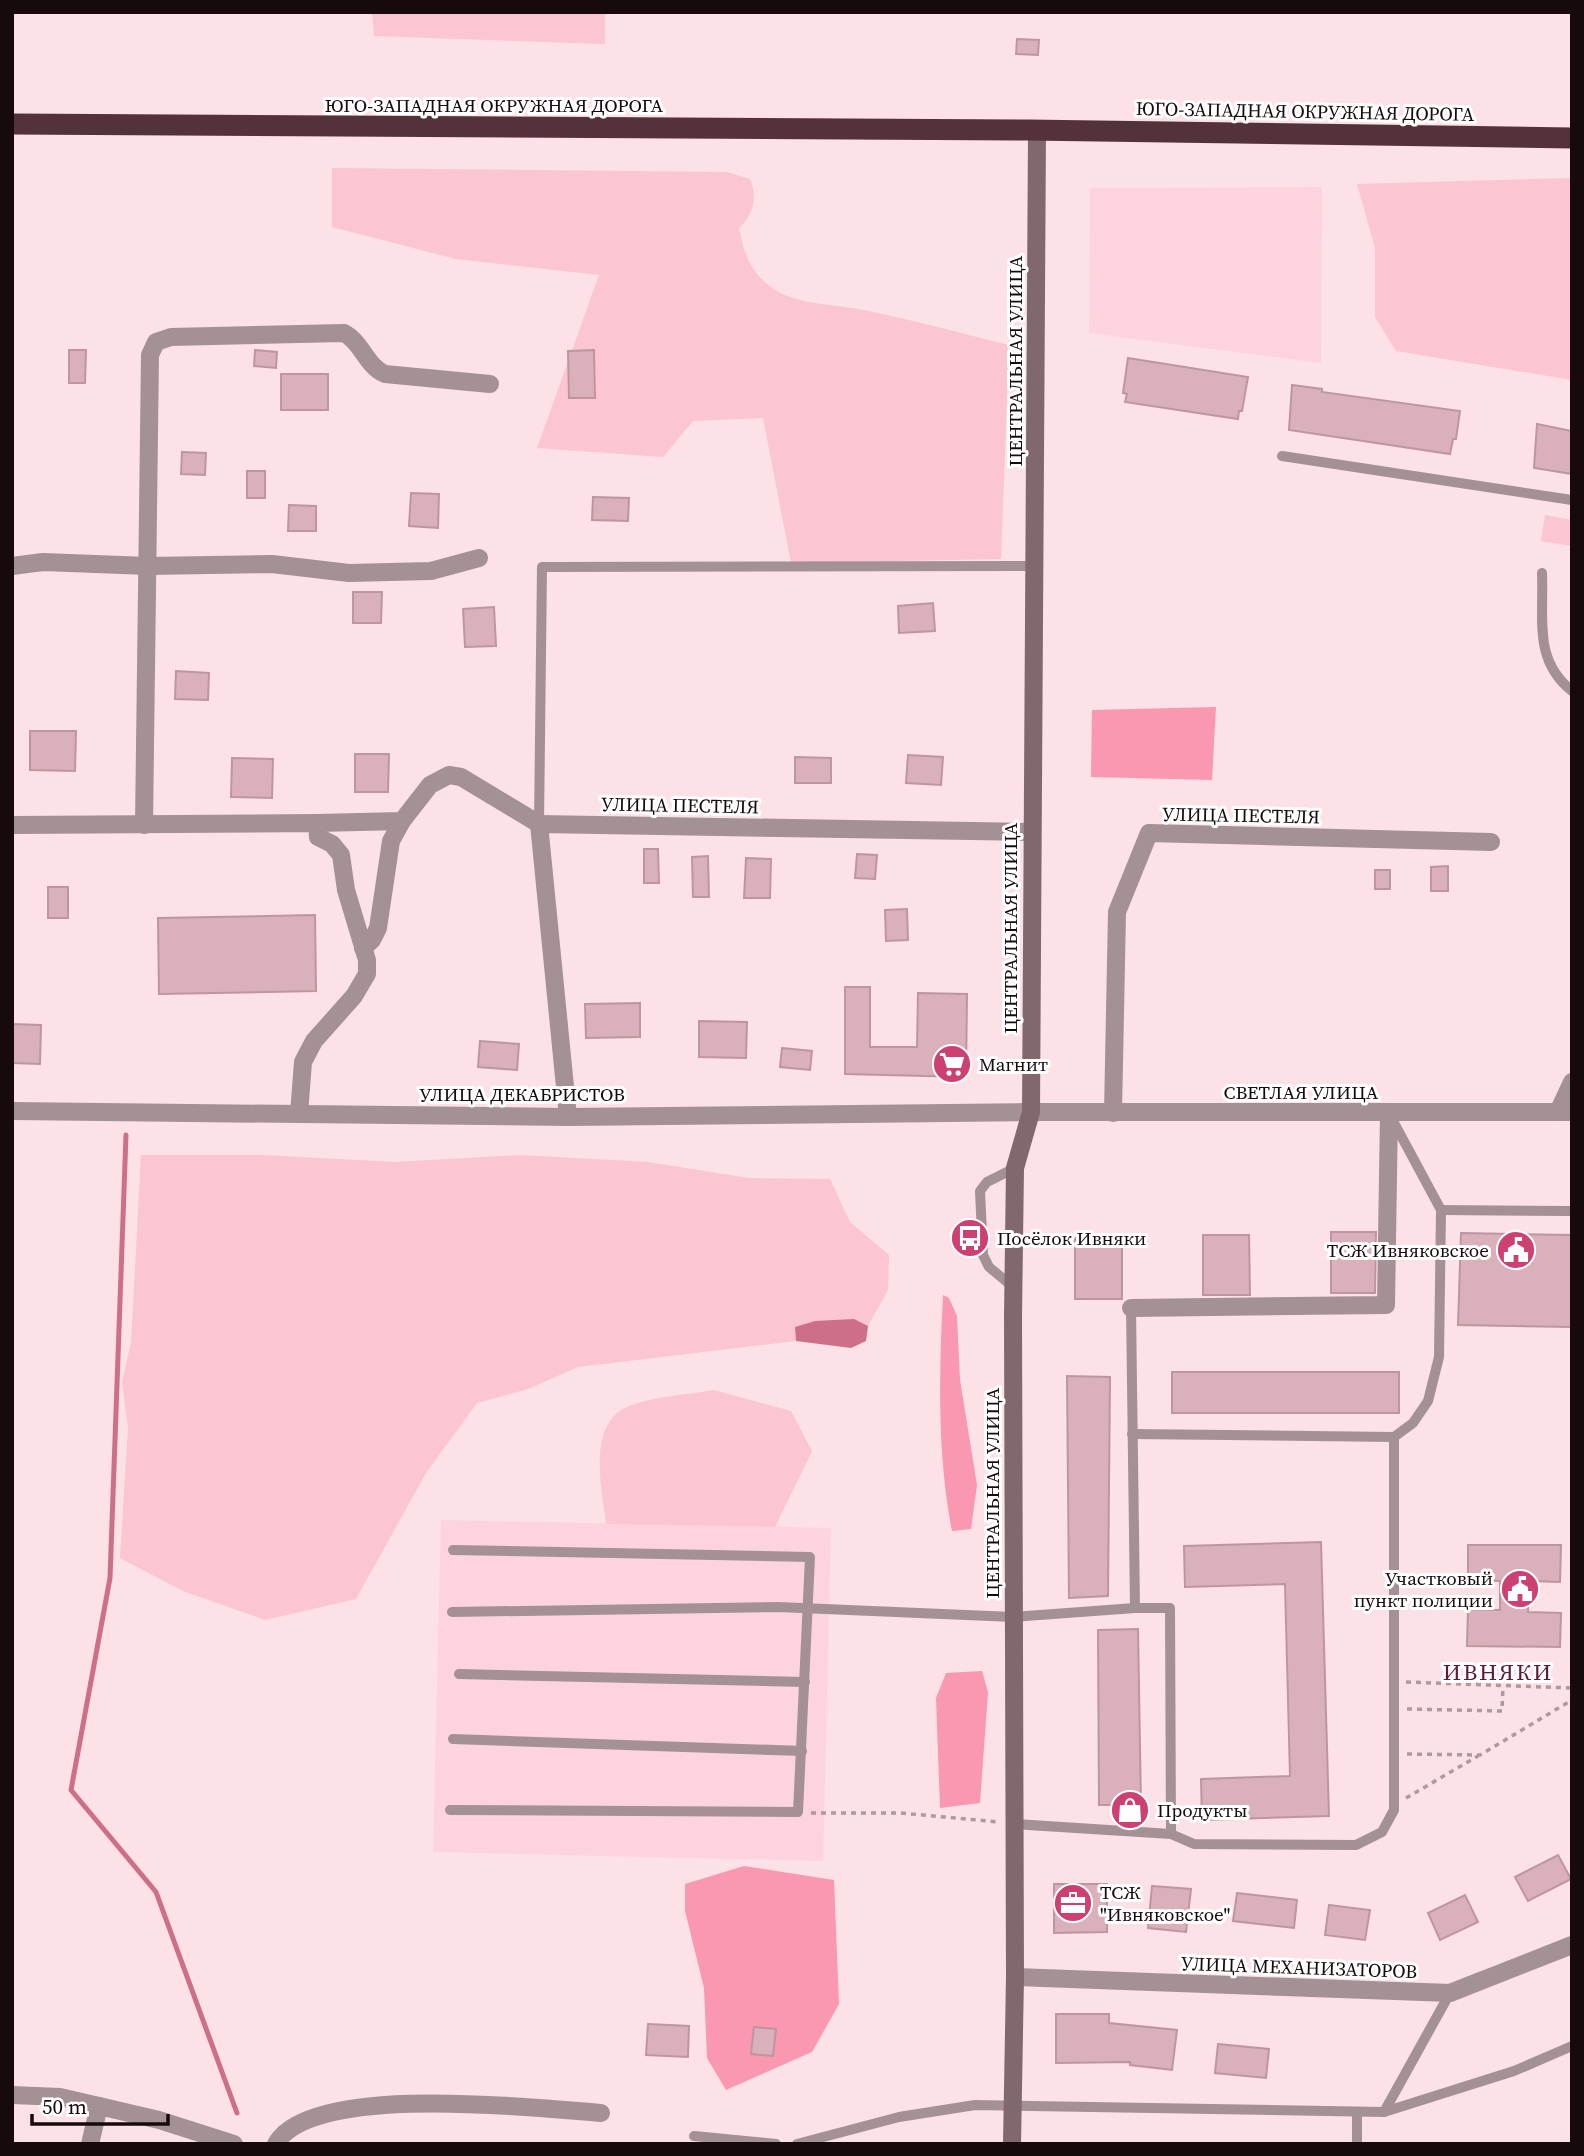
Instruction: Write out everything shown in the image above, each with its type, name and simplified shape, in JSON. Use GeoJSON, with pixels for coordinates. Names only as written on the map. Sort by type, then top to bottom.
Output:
{"type":"FeatureCollection","features":[{"type":"Feature","properties":{"kind":"highway","name":"ЮГО-ЗАПАДНАЯ ОКРУЖНАЯ ДОРОГА"},"geometry":{"type":"LineString","coordinates":[[12,124],[1037,131],[1572,138]]}},
{"type":"Feature","properties":{"kind":"street","name":"ЦЕНТРАЛЬНАЯ УЛИЦА"},"geometry":{"type":"LineString","coordinates":[[1012,2144],[1015,1977],[1013,1287],[1016,1168],[1031,1112],[1037,131]]}},
{"type":"Feature","properties":{"kind":"street"},"geometry":{"type":"LineString","coordinates":[[144,825],[150,355],[156,342],[171,337],[344,333],[351,337],[372,366],[385,374],[490,384]]}},
{"type":"Feature","properties":{"kind":"street"},"geometry":{"type":"LineString","coordinates":[[12,566],[43,562],[148,566],[272,564],[349,573],[431,571],[479,558]]}},
{"type":"Feature","properties":{"kind":"street"},"geometry":{"type":"LineString","coordinates":[[363,948],[372,940],[378,928],[391,841],[402,821],[430,785],[449,775],[461,777],[539,824],[568,1116]]}},
{"type":"Feature","properties":{"kind":"street"},"geometry":{"type":"LineString","coordinates":[[12,825],[402,821]]}},
{"type":"Feature","properties":{"kind":"street"},"geometry":{"type":"LineString","coordinates":[[299,1114],[303,1062],[314,1041],[354,996],[367,974],[363,948],[346,890],[341,855],[332,844],[318,837],[317,823]]}},
{"type":"Feature","properties":{"kind":"street","name":"УЛИЦА ПЕСТЕЛЯ"},"geometry":{"type":"LineString","coordinates":[[539,824],[1031,832]]}},
{"type":"Feature","properties":{"kind":"street","name":"УЛИЦА ПЕСТЕЛЯ"},"geometry":{"type":"LineString","coordinates":[[1113,1113],[1118,912],[1149,833],[1491,842]]}},
{"type":"Feature","properties":{"kind":"street"},"geometry":{"type":"LineString","coordinates":[[1565,1112],[1572,1082]]}},
{"type":"Feature","properties":{"kind":"street","name":"УЛИЦА ДЕКАБРИСТОВ"},"geometry":{"type":"LineString","coordinates":[[12,1111],[568,1116],[1031,1112]]}},
{"type":"Feature","properties":{"kind":"street","name":"СВЕТЛАЯ УЛИЦА"},"geometry":{"type":"LineString","coordinates":[[1031,1112],[1565,1112]]}},
{"type":"Feature","properties":{"kind":"street"},"geometry":{"type":"LineString","coordinates":[[1131,1308],[1387,1304],[1389,1112]]}},
{"type":"Feature","properties":{"kind":"street","name":"УЛИЦА МЕХАНИЗАТОРОВ"},"geometry":{"type":"LineString","coordinates":[[1015,1977],[1450,1993],[1572,1945]]}},
{"type":"Feature","properties":{"kind":"street"},"geometry":{"type":"LineString","coordinates":[[12,2095],[60,2097],[159,2120],[234,2144]]}},
{"type":"Feature","properties":{"kind":"street"},"geometry":{"type":"LineString","coordinates":[[276,2144],[285,2130],[305,2121],[333,2112],[371,2105],[504,2104],[601,2113]]}},
{"type":"Feature","properties":{"kind":"street"},"geometry":{"type":"LineString","coordinates":[[90,2139],[99,2106]]}},
{"type":"Feature","properties":{"kind":"lane"},"geometry":{"type":"LineString","coordinates":[[1282,456],[1572,500]]}},
{"type":"Feature","properties":{"kind":"lane"},"geometry":{"type":"LineString","coordinates":[[539,824],[542,567],[1035,566]]}},
{"type":"Feature","properties":{"kind":"lane"},"geometry":{"type":"LineString","coordinates":[[1542,573],[1545,657],[1557,679],[1572,691]]}},
{"type":"Feature","properties":{"kind":"lane"},"geometry":{"type":"LineString","coordinates":[[1132,1434],[1394,1437],[1413,1423],[1428,1401],[1439,1357],[1441,1210],[1389,1112]]}},
{"type":"Feature","properties":{"kind":"lane"},"geometry":{"type":"LineString","coordinates":[[1013,1287],[989,1267],[983,1255],[980,1191],[987,1182],[1016,1168]]}},
{"type":"Feature","properties":{"kind":"lane"},"geometry":{"type":"LineString","coordinates":[[1441,1210],[1572,1212]]}},
{"type":"Feature","properties":{"kind":"lane"},"geometry":{"type":"LineString","coordinates":[[1131,1308],[1135,1608]]}},
{"type":"Feature","properties":{"kind":"lane"},"geometry":{"type":"LineString","coordinates":[[1014,1824],[1171,1833],[1194,1844],[1356,1845],[1382,1832],[1394,1805],[1394,1437]]}},
{"type":"Feature","properties":{"kind":"lane"},"geometry":{"type":"LineString","coordinates":[[450,1810],[798,1812],[810,1558],[453,1550]]}},
{"type":"Feature","properties":{"kind":"lane"},"geometry":{"type":"LineString","coordinates":[[452,1612],[809,1607],[1013,1617],[1170,1608],[1171,1833]]}},
{"type":"Feature","properties":{"kind":"lane"},"geometry":{"type":"LineString","coordinates":[[459,1674],[805,1682]]}},
{"type":"Feature","properties":{"kind":"lane"},"geometry":{"type":"LineString","coordinates":[[453,1739],[802,1751]]}},
{"type":"Feature","properties":{"kind":"lane"},"geometry":{"type":"LineString","coordinates":[[1384,2112],[1450,1993]]}},
{"type":"Feature","properties":{"kind":"lane"},"geometry":{"type":"LineString","coordinates":[[797,2144],[899,2117],[975,2105],[1384,2112],[1514,2071],[1572,2046]]}},
{"type":"Feature","properties":{"kind":"lane"},"geometry":{"type":"LineString","coordinates":[[1357,2113],[1357,2144]]}},
{"type":"Feature","properties":{"kind":"lane"},"geometry":{"type":"LineString","coordinates":[[694,2136],[776,2144]]}},
{"type":"Feature","properties":{"kind":"path"},"geometry":{"type":"LineString","coordinates":[[1394,1682],[1572,1688]]}},
{"type":"Feature","properties":{"kind":"path"},"geometry":{"type":"LineString","coordinates":[[1394,1709],[1502,1711],[1503,1686]]}},
{"type":"Feature","properties":{"kind":"path"},"geometry":{"type":"LineString","coordinates":[[1394,1805],[1572,1700]]}},
{"type":"Feature","properties":{"kind":"path"},"geometry":{"type":"LineString","coordinates":[[1395,1753],[1480,1755]]}},
{"type":"Feature","properties":{"kind":"path"},"geometry":{"type":"LineString","coordinates":[[798,1812],[843,1815],[901,1813],[1014,1824]]}},
{"type":"Feature","properties":{"kind":"shaded area"},"geometry":{"type":"Polygon","coordinates":[[[372,12],[605,12],[605,44],[374,36],[372,12]]]}},
{"type":"Feature","properties":{"kind":"shaded area"},"geometry":{"type":"Polygon","coordinates":[[[332,168],[727,172],[750,179],[754,199],[748,218],[739,228],[743,246],[758,275],[780,293],[803,301],[882,314],[1009,345],[1001,559],[791,563],[763,418],[693,421],[663,457],[537,448],[599,275],[456,259],[332,227],[332,168]]]}},
{"type":"Feature","properties":{"kind":"shaded area"},"geometry":{"type":"Polygon","coordinates":[[[1572,178],[1572,380],[1396,351],[1375,317],[1375,248],[1357,184],[1572,178]]]}},
{"type":"Feature","properties":{"kind":"shaded area"},"geometry":{"type":"Polygon","coordinates":[[[1322,187],[1321,363],[1089,333],[1090,188],[1322,187]]]}},
{"type":"Feature","properties":{"kind":"shaded area"},"geometry":{"type":"Polygon","coordinates":[[[1545,515],[1572,520],[1572,546],[1541,541],[1545,515]]]}},
{"type":"Feature","properties":{"kind":"shaded area"},"geometry":{"type":"Polygon","coordinates":[[[1216,707],[1212,780],[1091,777],[1092,710],[1216,707]]]}},
{"type":"Feature","properties":{"kind":"shaded area"},"geometry":{"type":"Polygon","coordinates":[[[141,1155],[265,1155],[394,1162],[520,1155],[648,1162],[749,1178],[830,1179],[850,1222],[889,1255],[888,1290],[868,1326],[853,1319],[795,1327],[796,1341],[578,1367],[528,1389],[477,1403],[426,1473],[356,1599],[265,1620],[183,1591],[120,1558],[128,1428],[122,1382],[131,1343],[141,1155]]]}},
{"type":"Feature","properties":{"kind":"shaded area"},"geometry":{"type":"Polygon","coordinates":[[[943,1295],[949,1298],[957,1316],[960,1380],[977,1485],[971,1529],[952,1531],[942,1443],[940,1384],[943,1295]]]}},
{"type":"Feature","properties":{"kind":"shaded area"},"geometry":{"type":"Polygon","coordinates":[[[854,1319],[868,1326],[866,1341],[851,1348],[796,1341],[795,1327],[815,1321],[854,1319]]]}},
{"type":"Feature","properties":{"kind":"shaded area"},"geometry":{"type":"Polygon","coordinates":[[[714,1390],[791,1411],[812,1451],[775,1527],[606,1524],[600,1458],[607,1427],[616,1415],[629,1406],[649,1400],[714,1390]]]}},
{"type":"Feature","properties":{"kind":"shaded area"},"geometry":{"type":"Polygon","coordinates":[[[441,1520],[831,1528],[823,1861],[433,1852],[441,1520]]]}},
{"type":"Feature","properties":{"kind":"shaded area"},"geometry":{"type":"Polygon","coordinates":[[[982,1671],[988,1692],[980,1803],[940,1808],[936,1698],[946,1673],[982,1671]]]}},
{"type":"Feature","properties":{"kind":"shaded area"},"geometry":{"type":"Polygon","coordinates":[[[744,1866],[834,1880],[839,2004],[812,2052],[726,2090],[707,2058],[704,1988],[685,1911],[685,1884],[744,1866]]]}},
{"type":"Feature","properties":{"kind":"building"},"geometry":{"type":"Polygon","coordinates":[[[1017,39],[1039,40],[1038,55],[1016,54],[1017,39]]]}},
{"type":"Feature","properties":{"kind":"building"},"geometry":{"type":"Polygon","coordinates":[[[69,350],[86,350],[85,383],[69,383],[69,350]]]}},
{"type":"Feature","properties":{"kind":"building"},"geometry":{"type":"Polygon","coordinates":[[[255,350],[277,352],[276,368],[254,366],[255,350]]]}},
{"type":"Feature","properties":{"kind":"building"},"geometry":{"type":"Polygon","coordinates":[[[594,350],[595,398],[569,398],[568,351],[594,350]]]}},
{"type":"Feature","properties":{"kind":"building"},"geometry":{"type":"Polygon","coordinates":[[[1128,358],[1248,377],[1238,419],[1125,402],[1127,394],[1123,393],[1128,358]]]}},
{"type":"Feature","properties":{"kind":"building"},"geometry":{"type":"Polygon","coordinates":[[[281,374],[328,374],[328,410],[281,410],[281,374]]]}},
{"type":"Feature","properties":{"kind":"building"},"geometry":{"type":"Polygon","coordinates":[[[1292,385],[1322,389],[1322,392],[1460,411],[1456,439],[1453,439],[1450,454],[1289,430],[1292,385]]]}},
{"type":"Feature","properties":{"kind":"building"},"geometry":{"type":"Polygon","coordinates":[[[1537,424],[1572,431],[1572,474],[1534,468],[1537,424]]]}},
{"type":"Feature","properties":{"kind":"building"},"geometry":{"type":"Polygon","coordinates":[[[182,452],[206,453],[205,475],[181,474],[182,452]]]}},
{"type":"Feature","properties":{"kind":"building"},"geometry":{"type":"Polygon","coordinates":[[[247,471],[265,471],[265,498],[247,498],[247,471]]]}},
{"type":"Feature","properties":{"kind":"building"},"geometry":{"type":"Polygon","coordinates":[[[411,493],[439,494],[438,528],[409,526],[411,493]]]}},
{"type":"Feature","properties":{"kind":"building"},"geometry":{"type":"Polygon","coordinates":[[[593,497],[629,498],[628,521],[592,520],[593,497]]]}},
{"type":"Feature","properties":{"kind":"building"},"geometry":{"type":"Polygon","coordinates":[[[289,505],[316,506],[316,531],[288,531],[289,505]]]}},
{"type":"Feature","properties":{"kind":"building"},"geometry":{"type":"Polygon","coordinates":[[[353,592],[382,592],[381,623],[353,623],[353,592]]]}},
{"type":"Feature","properties":{"kind":"building"},"geometry":{"type":"Polygon","coordinates":[[[933,603],[935,631],[899,633],[898,606],[933,603]]]}},
{"type":"Feature","properties":{"kind":"building"},"geometry":{"type":"Polygon","coordinates":[[[494,607],[496,646],[465,647],[463,609],[494,607]]]}},
{"type":"Feature","properties":{"kind":"building"},"geometry":{"type":"Polygon","coordinates":[[[176,671],[209,673],[208,700],[175,699],[176,671]]]}},
{"type":"Feature","properties":{"kind":"building"},"geometry":{"type":"Polygon","coordinates":[[[30,731],[76,731],[75,771],[30,770],[30,731]]]}},
{"type":"Feature","properties":{"kind":"building"},"geometry":{"type":"Polygon","coordinates":[[[355,754],[389,754],[388,792],[355,792],[355,754]]]}},
{"type":"Feature","properties":{"kind":"building"},"geometry":{"type":"Polygon","coordinates":[[[908,755],[943,757],[941,785],[906,783],[908,755]]]}},
{"type":"Feature","properties":{"kind":"building"},"geometry":{"type":"Polygon","coordinates":[[[795,757],[831,758],[831,783],[795,783],[795,757]]]}},
{"type":"Feature","properties":{"kind":"building"},"geometry":{"type":"Polygon","coordinates":[[[232,758],[273,759],[272,798],[231,797],[232,758]]]}},
{"type":"Feature","properties":{"kind":"building"},"geometry":{"type":"Polygon","coordinates":[[[644,849],[658,849],[659,883],[644,883],[644,849]]]}},
{"type":"Feature","properties":{"kind":"building"},"geometry":{"type":"Polygon","coordinates":[[[857,854],[877,855],[875,879],[855,878],[857,854]]]}},
{"type":"Feature","properties":{"kind":"building"},"geometry":{"type":"Polygon","coordinates":[[[708,856],[709,897],[693,897],[692,857],[708,856]]]}},
{"type":"Feature","properties":{"kind":"building"},"geometry":{"type":"Polygon","coordinates":[[[746,858],[771,859],[770,898],[744,898],[746,858]]]}},
{"type":"Feature","properties":{"kind":"building"},"geometry":{"type":"Polygon","coordinates":[[[1448,866],[1448,891],[1431,891],[1431,867],[1448,866]]]}},
{"type":"Feature","properties":{"kind":"building"},"geometry":{"type":"Polygon","coordinates":[[[1375,870],[1390,870],[1390,889],[1375,889],[1375,870]]]}},
{"type":"Feature","properties":{"kind":"building"},"geometry":{"type":"Polygon","coordinates":[[[48,887],[68,887],[68,918],[48,918],[48,887]]]}},
{"type":"Feature","properties":{"kind":"building"},"geometry":{"type":"Polygon","coordinates":[[[907,909],[908,940],[886,941],[885,910],[907,909]]]}},
{"type":"Feature","properties":{"kind":"building"},"geometry":{"type":"Polygon","coordinates":[[[315,915],[316,991],[159,994],[158,918],[315,915]]]}},
{"type":"Feature","properties":{"kind":"building"},"geometry":{"type":"Polygon","coordinates":[[[845,987],[870,987],[870,1047],[917,1047],[918,993],[967,994],[966,1077],[845,1074],[845,987]]]}},
{"type":"Feature","properties":{"kind":"building"},"geometry":{"type":"Polygon","coordinates":[[[640,1003],[640,1037],[586,1038],[585,1004],[640,1003]]]}},
{"type":"Feature","properties":{"kind":"building"},"geometry":{"type":"Polygon","coordinates":[[[699,1021],[747,1022],[746,1058],[699,1057],[699,1021]]]}},
{"type":"Feature","properties":{"kind":"building"},"geometry":{"type":"Polygon","coordinates":[[[12,1024],[41,1025],[40,1064],[12,1063],[12,1024]]]}},
{"type":"Feature","properties":{"kind":"building"},"geometry":{"type":"Polygon","coordinates":[[[480,1041],[519,1044],[517,1070],[478,1067],[480,1041]]]}},
{"type":"Feature","properties":{"kind":"building"},"geometry":{"type":"Polygon","coordinates":[[[782,1048],[812,1051],[810,1070],[780,1067],[782,1048]]]}},
{"type":"Feature","properties":{"kind":"building"},"geometry":{"type":"Polygon","coordinates":[[[1331,1232],[1376,1232],[1375,1293],[1331,1293],[1331,1232]]]}},
{"type":"Feature","properties":{"kind":"building"},"geometry":{"type":"Polygon","coordinates":[[[1461,1233],[1572,1235],[1572,1327],[1458,1325],[1461,1233]]]}},
{"type":"Feature","properties":{"kind":"building"},"geometry":{"type":"Polygon","coordinates":[[[1203,1235],[1249,1235],[1250,1295],[1203,1295],[1203,1235]]]}},
{"type":"Feature","properties":{"kind":"building"},"geometry":{"type":"Polygon","coordinates":[[[1075,1238],[1122,1238],[1122,1299],[1075,1299],[1075,1238]]]}},
{"type":"Feature","properties":{"kind":"building"},"geometry":{"type":"Polygon","coordinates":[[[1172,1372],[1399,1372],[1399,1413],[1172,1413],[1172,1372]]]}},
{"type":"Feature","properties":{"kind":"building"},"geometry":{"type":"Polygon","coordinates":[[[1067,1376],[1110,1377],[1108,1596],[1069,1598],[1067,1376]]]}},
{"type":"Feature","properties":{"kind":"building"},"geometry":{"type":"Polygon","coordinates":[[[1321,1542],[1329,1816],[1202,1820],[1201,1779],[1290,1776],[1285,1584],[1185,1587],[1184,1546],[1321,1542]]]}},
{"type":"Feature","properties":{"kind":"building"},"geometry":{"type":"Polygon","coordinates":[[[1468,1545],[1561,1545],[1560,1582],[1529,1581],[1528,1612],[1561,1613],[1560,1647],[1467,1646],[1468,1609],[1500,1610],[1500,1581],[1468,1580],[1468,1545]]]}},
{"type":"Feature","properties":{"kind":"building"},"geometry":{"type":"Polygon","coordinates":[[[1138,1629],[1141,1805],[1099,1805],[1098,1630],[1138,1629]]]}},
{"type":"Feature","properties":{"kind":"building"},"geometry":{"type":"Polygon","coordinates":[[[1558,1855],[1571,1879],[1528,1901],[1515,1877],[1558,1855]]]}},
{"type":"Feature","properties":{"kind":"building"},"geometry":{"type":"Polygon","coordinates":[[[1054,1884],[1107,1884],[1107,1932],[1054,1933],[1054,1884]]]}},
{"type":"Feature","properties":{"kind":"building"},"geometry":{"type":"Polygon","coordinates":[[[1152,1886],[1191,1889],[1186,1932],[1148,1928],[1152,1886]]]}},
{"type":"Feature","properties":{"kind":"building"},"geometry":{"type":"Polygon","coordinates":[[[1237,1893],[1297,1900],[1294,1928],[1233,1921],[1237,1893]]]}},
{"type":"Feature","properties":{"kind":"building"},"geometry":{"type":"Polygon","coordinates":[[[1465,1895],[1478,1922],[1440,1940],[1428,1913],[1465,1895]]]}},
{"type":"Feature","properties":{"kind":"building"},"geometry":{"type":"Polygon","coordinates":[[[1329,1905],[1370,1910],[1365,1940],[1325,1935],[1329,1905]]]}},
{"type":"Feature","properties":{"kind":"building"},"geometry":{"type":"Polygon","coordinates":[[[1056,2014],[1109,2014],[1109,2023],[1177,2030],[1172,2070],[1130,2065],[1130,2062],[1056,2063],[1056,2014]]]}},
{"type":"Feature","properties":{"kind":"building"},"geometry":{"type":"Polygon","coordinates":[[[648,2024],[689,2026],[688,2057],[646,2055],[648,2024]]]}},
{"type":"Feature","properties":{"kind":"building"},"geometry":{"type":"Polygon","coordinates":[[[754,2027],[776,2029],[773,2056],[751,2054],[754,2027]]]}},
{"type":"Feature","properties":{"kind":"building"},"geometry":{"type":"Polygon","coordinates":[[[1218,2044],[1269,2049],[1266,2078],[1215,2073],[1218,2044]]]}},
{"type":"Feature","properties":{"kind":"waterway"},"geometry":{"type":"LineString","coordinates":[[126,1135],[110,1578],[71,1790],[156,1892],[237,2113]]}},
{"type":"Feature","properties":{"kind":"place","name":"Магнит"},"geometry":{"type":"Point","coordinates":[952,1064]}},
{"type":"Feature","properties":{"kind":"place","name":"Посёлок Ивняки"},"geometry":{"type":"Point","coordinates":[970,1238]}},
{"type":"Feature","properties":{"kind":"place","name":"ТСЖ Ивняковское"},"geometry":{"type":"Point","coordinates":[1516,1250]}},
{"type":"Feature","properties":{"kind":"place","name":"Участковый пункт полиции"},"geometry":{"type":"Point","coordinates":[1520,1589]}},
{"type":"Feature","properties":{"kind":"place","name":"Продукты"},"geometry":{"type":"Point","coordinates":[1130,1810]}},
{"type":"Feature","properties":{"kind":"place","name":"ТСЖ \"Ивняковское\""},"geometry":{"type":"Point","coordinates":[1073,1903]}},
{"type":"Feature","properties":{"kind":"district","name":"ИВНЯКИ"},"geometry":{"type":"Point","coordinates":[1498,1672]}}]}
